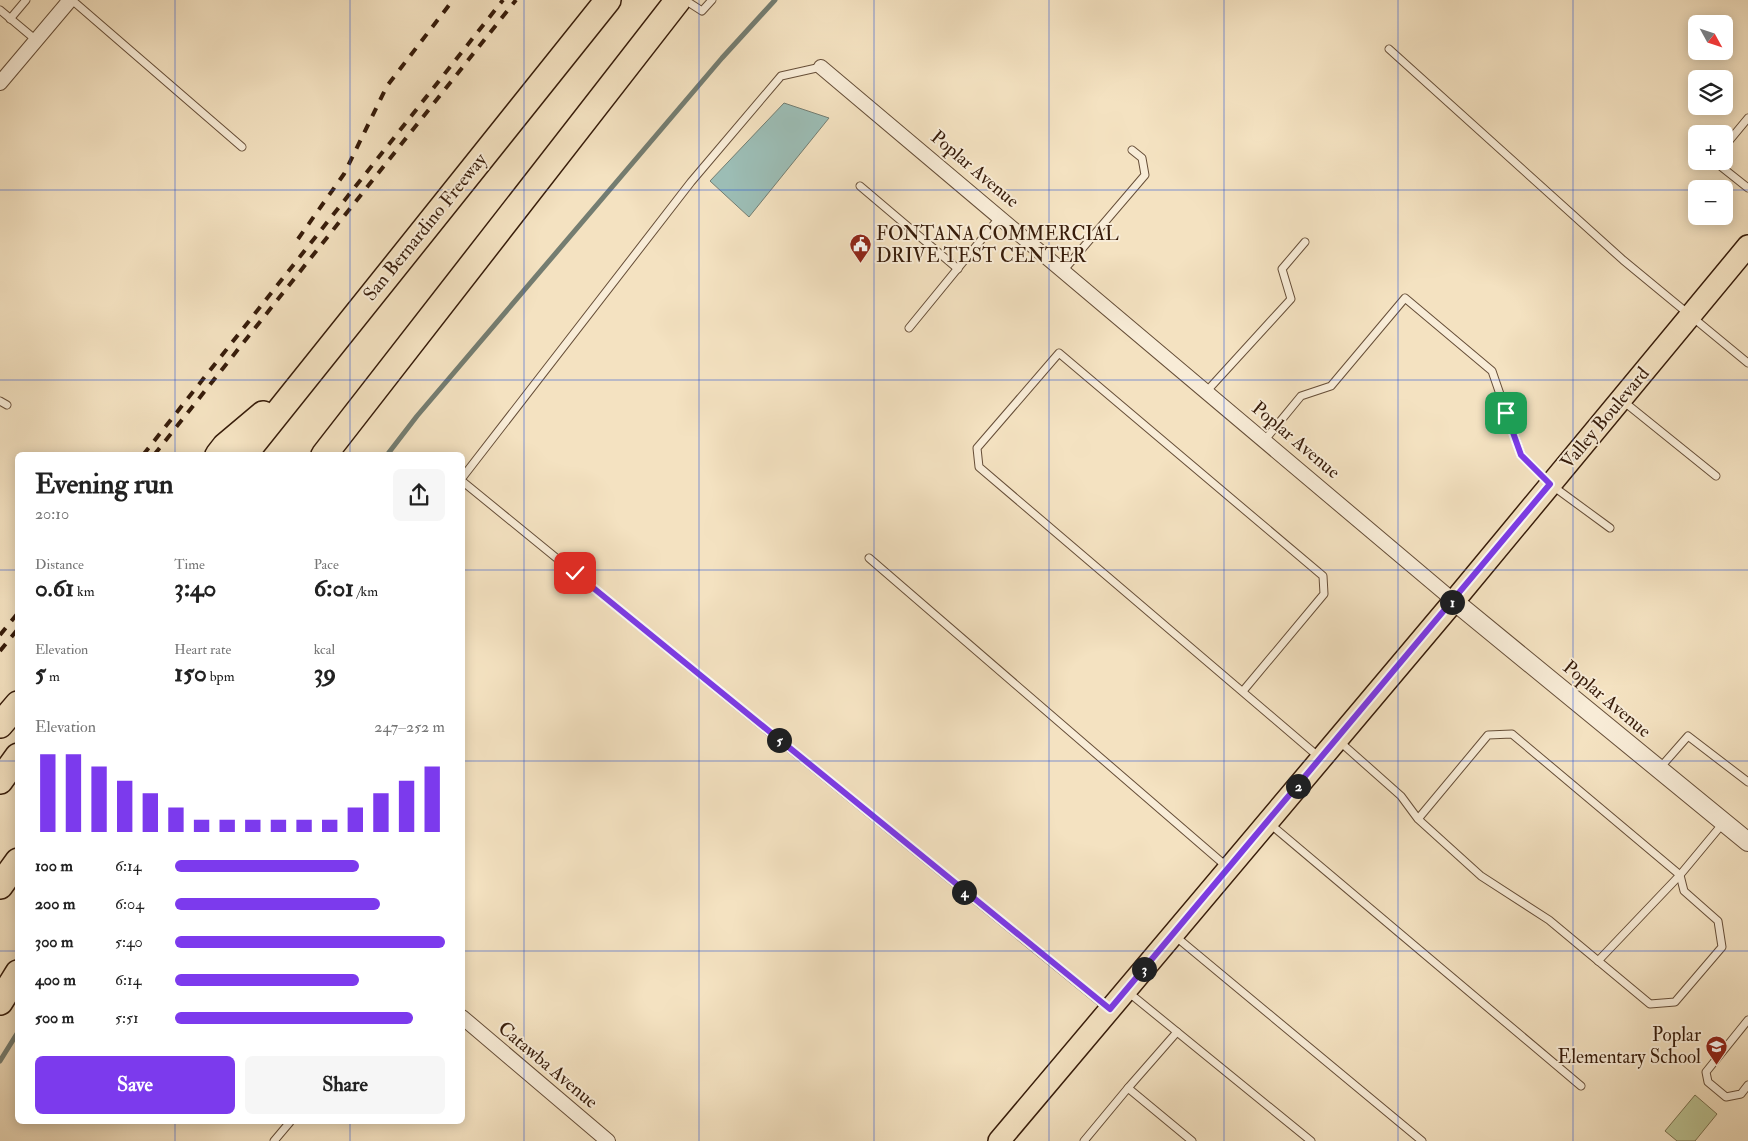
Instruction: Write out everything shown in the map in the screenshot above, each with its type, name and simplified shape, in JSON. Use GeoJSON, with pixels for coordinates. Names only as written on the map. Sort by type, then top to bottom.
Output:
{"type":"FeatureCollection","features":[{"type":"Feature","properties":{"kind":"highway","name":"San Bernardino Freeway"},"geometry":{"type":"LineString","coordinates":[[246,452],[608,0]]}},
{"type":"Feature","properties":{"kind":"highway"},"geometry":{"type":"LineString","coordinates":[[326,452],[678,0]]}},
{"type":"Feature","properties":{"kind":"highway"},"geometry":{"type":"LineString","coordinates":[[220,452],[225,446],[304,380]]}},
{"type":"Feature","properties":{"kind":"highway"},"geometry":{"type":"LineString","coordinates":[[338,452],[365,402]]}},
{"type":"Feature","properties":{"kind":"highway"},"geometry":{"type":"LineString","coordinates":[[0,725],[15,708]]}},
{"type":"Feature","properties":{"kind":"highway"},"geometry":{"type":"LineString","coordinates":[[0,781],[15,760]]}},
{"type":"Feature","properties":{"kind":"highway"},"geometry":{"type":"LineString","coordinates":[[0,886],[15,865]]}},
{"type":"Feature","properties":{"kind":"highway"},"geometry":{"type":"LineString","coordinates":[[0,1002],[15,978]]}},
{"type":"Feature","properties":{"kind":"main road","name":"Valley Boulevard"},"geometry":{"type":"LineString","coordinates":[[999,1141],[1454,601],[1748,246]]}},
{"type":"Feature","properties":{"kind":"street"},"geometry":{"type":"LineString","coordinates":[[0,83],[71,0]]}},
{"type":"Feature","properties":{"kind":"street","name":"Poplar Avenue"},"geometry":{"type":"LineString","coordinates":[[821,67],[1454,601],[1748,842]]}},
{"type":"Feature","properties":{"kind":"street","name":"Catawba Avenue"},"geometry":{"type":"LineString","coordinates":[[465,1020],[608,1141]]}},
{"type":"Feature","properties":{"kind":"lane"},"geometry":{"type":"LineString","coordinates":[[10,19],[26,0]]}},
{"type":"Feature","properties":{"kind":"lane"},"geometry":{"type":"LineString","coordinates":[[71,0],[242,147]]}},
{"type":"Feature","properties":{"kind":"lane"},"geometry":{"type":"LineString","coordinates":[[685,0],[702,10],[712,0]]}},
{"type":"Feature","properties":{"kind":"lane"},"geometry":{"type":"LineString","coordinates":[[0,10],[36,40]]}},
{"type":"Feature","properties":{"kind":"lane"},"geometry":{"type":"LineString","coordinates":[[1388,49],[1623,260],[1748,362]]}},
{"type":"Feature","properties":{"kind":"lane"},"geometry":{"type":"LineString","coordinates":[[465,476],[691,182],[781,76],[821,67]]}},
{"type":"Feature","properties":{"kind":"lane"},"geometry":{"type":"LineString","coordinates":[[1733,136],[1748,118]]}},
{"type":"Feature","properties":{"kind":"lane"},"geometry":{"type":"LineString","coordinates":[[1063,271],[1145,175],[1142,158],[1132,150]]}},
{"type":"Feature","properties":{"kind":"lane"},"geometry":{"type":"LineString","coordinates":[[1725,170],[1748,188]]}},
{"type":"Feature","properties":{"kind":"lane"},"geometry":{"type":"LineString","coordinates":[[860,186],[958,269]]}},
{"type":"Feature","properties":{"kind":"lane"},"geometry":{"type":"LineString","coordinates":[[909,328],[1000,218]]}},
{"type":"Feature","properties":{"kind":"lane"},"geometry":{"type":"LineString","coordinates":[[1206,392],[1291,299],[1282,269],[1305,242]]}},
{"type":"Feature","properties":{"kind":"lane"},"geometry":{"type":"LineString","coordinates":[[1264,441],[1301,396],[1331,386],[1405,298],[1492,371],[1521,455],[1550,484],[1610,528]]}},
{"type":"Feature","properties":{"kind":"lane"},"geometry":{"type":"LineString","coordinates":[[1243,691],[1324,594],[1322,576],[1059,353],[976,448],[979,467],[1321,758]]}},
{"type":"Feature","properties":{"kind":"lane"},"geometry":{"type":"LineString","coordinates":[[1621,399],[1716,476]]}},
{"type":"Feature","properties":{"kind":"lane"},"geometry":{"type":"LineString","coordinates":[[465,482],[1110,1009]]}},
{"type":"Feature","properties":{"kind":"lane"},"geometry":{"type":"LineString","coordinates":[[869,558],[1228,868]]}},
{"type":"Feature","properties":{"kind":"lane"},"geometry":{"type":"LineString","coordinates":[[1337,739],[1401,796],[1418,819],[1481,876],[1549,920],[1650,1004],[1675,1002],[1722,946],[1718,921],[1684,891],[1680,875],[1512,734],[1488,735],[1418,819]]}},
{"type":"Feature","properties":{"kind":"lane"},"geometry":{"type":"LineString","coordinates":[[1659,769],[1688,736],[1748,782]]}},
{"type":"Feature","properties":{"kind":"lane"},"geometry":{"type":"LineString","coordinates":[[1268,822],[1581,1086]]}},
{"type":"Feature","properties":{"kind":"lane"},"geometry":{"type":"LineString","coordinates":[[1598,961],[1680,875],[1724,822]]}},
{"type":"Feature","properties":{"kind":"lane"},"geometry":{"type":"LineString","coordinates":[[1173,934],[1422,1141]]}},
{"type":"Feature","properties":{"kind":"lane"},"geometry":{"type":"LineString","coordinates":[[1126,990],[1311,1141]]}},
{"type":"Feature","properties":{"kind":"lane"},"geometry":{"type":"LineString","coordinates":[[1748,1020],[1706,1072],[1708,1082],[1726,1097],[1741,1094],[1748,1085]]}},
{"type":"Feature","properties":{"kind":"lane"},"geometry":{"type":"LineString","coordinates":[[1084,1141],[1177,1032]]}},
{"type":"Feature","properties":{"kind":"lane"},"geometry":{"type":"LineString","coordinates":[[1128,1088],[1192,1141]]}},
{"type":"Feature","properties":{"kind":"lane"},"geometry":{"type":"LineString","coordinates":[[274,1141],[288,1124]]}},
{"type":"Feature","properties":{"kind":"green space"},"geometry":{"type":"Polygon","coordinates":[[[1695,1095],[1717,1114],[1695,1141],[1677,1141],[1665,1131],[1695,1095]]]}},
{"type":"Feature","properties":{"kind":"water"},"geometry":{"type":"Polygon","coordinates":[[[784,103],[829,118],[749,217],[710,181],[784,103]]]}},
{"type":"Feature","properties":{"kind":"waterway"},"geometry":{"type":"LineString","coordinates":[[389,452],[417,416],[722,58],[775,0]]}},
{"type":"Feature","properties":{"kind":"waterway"},"geometry":{"type":"LineString","coordinates":[[0,1061],[15,1037]]}},
{"type":"Feature","properties":{"kind":"railway"},"geometry":{"type":"LineString","coordinates":[[298,239],[344,174],[387,86],[453,0]]}},
{"type":"Feature","properties":{"kind":"railway"},"geometry":{"type":"LineString","coordinates":[[145,452],[503,0]]}},
{"type":"Feature","properties":{"kind":"railway"},"geometry":{"type":"LineString","coordinates":[[156,452],[516,0]]}},
{"type":"Feature","properties":{"kind":"railway"},"geometry":{"type":"LineString","coordinates":[[0,635],[15,617]]}},
{"type":"Feature","properties":{"kind":"railway"},"geometry":{"type":"LineString","coordinates":[[0,651],[15,633]]}},
{"type":"Feature","properties":{"kind":"place","name":"FONTANA COMMERCIAL DRIVE TEST CENTER"},"geometry":{"type":"Point","coordinates":[860,264]}},
{"type":"Feature","properties":{"kind":"place","name":"Poplar Elementary School"},"geometry":{"type":"Point","coordinates":[1717,1065]}},
{"type":"Feature","properties":{"kind":"route"},"geometry":{"type":"LineString","coordinates":[[575,573],[968,896],[1032,944],[1110,1009],[1454,601],[1550,484],[1521,455],[1506,413]]}}]}
